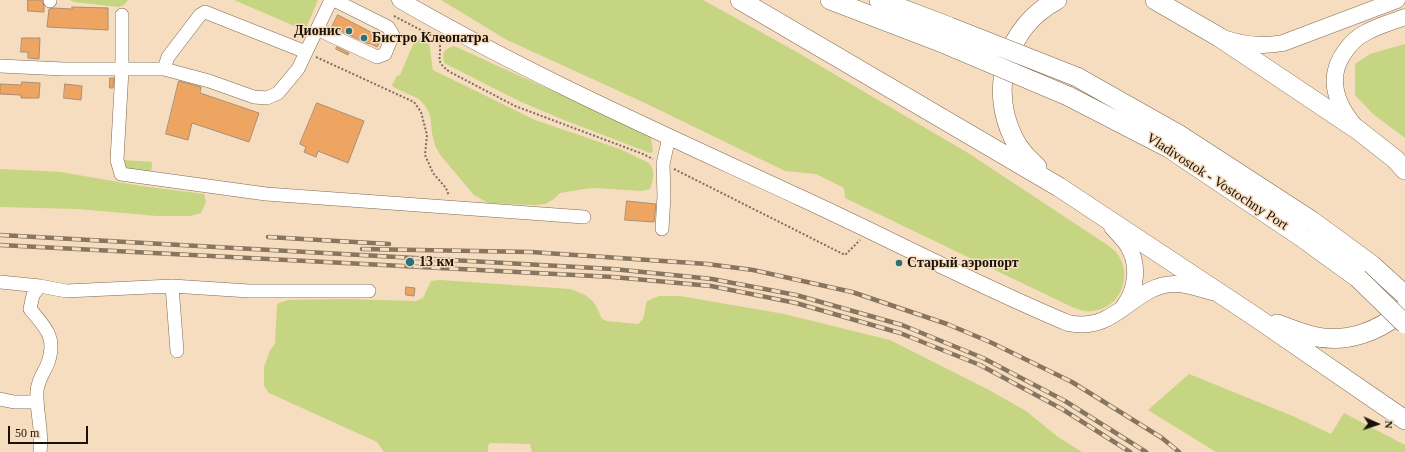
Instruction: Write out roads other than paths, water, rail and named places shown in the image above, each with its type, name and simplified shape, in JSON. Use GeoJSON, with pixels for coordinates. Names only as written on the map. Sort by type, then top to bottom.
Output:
{"type":"FeatureCollection","features":[{"type":"Feature","properties":{"kind":"highway"},"geometry":{"type":"LineString","coordinates":[[740,0],[1059,186],[1251,314],[1405,420]]}},
{"type":"Feature","properties":{"kind":"highway","name":"Vladivostok - Vostochny Port"},"geometry":{"type":"LineString","coordinates":[[830,0],[1077,77],[1178,134],[1312,221],[1372,265],[1405,295]]}},
{"type":"Feature","properties":{"kind":"highway","name":"Vladivostok - Vostochny Port"},"geometry":{"type":"LineString","coordinates":[[879,0],[1169,148],[1300,236],[1358,278],[1405,324]]}},
{"type":"Feature","properties":{"kind":"highway"},"geometry":{"type":"LineString","coordinates":[[1057,0],[1036,14],[1016,39],[1008,55],[1002,89],[1003,106],[1007,123],[1014,140],[1028,158],[1059,186]]}},
{"type":"Feature","properties":{"kind":"highway"},"geometry":{"type":"LineString","coordinates":[[1155,0],[1219,37],[1358,130],[1395,159],[1405,170]]}},
{"type":"Feature","properties":{"kind":"highway"},"geometry":{"type":"LineString","coordinates":[[1251,314],[1313,336],[1344,338],[1360,335],[1379,327],[1388,322],[1405,308]]}},
{"type":"Feature","properties":{"kind":"main road"},"geometry":{"type":"LineString","coordinates":[[400,0],[442,24],[578,94],[870,230],[964,276],[1068,323],[1084,325],[1100,322],[1108,319],[1121,309],[1156,288],[1176,284],[1198,288],[1224,296]]}},
{"type":"Feature","properties":{"kind":"main road"},"geometry":{"type":"LineString","coordinates":[[1219,37],[1251,45],[1268,46],[1283,43],[1395,0]]}},
{"type":"Feature","properties":{"kind":"main road"},"geometry":{"type":"LineString","coordinates":[[1358,130],[1346,115],[1338,100],[1335,85],[1335,71],[1342,55],[1352,43],[1364,33],[1405,17]]}},
{"type":"Feature","properties":{"kind":"main road"},"geometry":{"type":"LineString","coordinates":[[1100,214],[1125,241],[1134,264],[1135,272],[1133,288],[1126,303],[1121,309]]}},
{"type":"Feature","properties":{"kind":"lane"},"geometry":{"type":"LineString","coordinates":[[0,66],[63,69],[164,69],[209,81],[254,98],[267,98],[278,93],[298,69],[331,0]]}},
{"type":"Feature","properties":{"kind":"lane"},"geometry":{"type":"LineString","coordinates":[[317,29],[377,57],[385,54],[393,35],[388,27],[334,0]]}},
{"type":"Feature","properties":{"kind":"lane"},"geometry":{"type":"LineString","coordinates":[[164,69],[168,57],[200,15],[205,12],[306,52]]}},
{"type":"Feature","properties":{"kind":"lane"},"geometry":{"type":"LineString","coordinates":[[122,15],[122,70],[116,160],[121,174],[266,194],[584,217]]}},
{"type":"Feature","properties":{"kind":"lane"},"geometry":{"type":"LineString","coordinates":[[662,229],[664,196],[663,164],[669,136]]}},
{"type":"Feature","properties":{"kind":"lane"},"geometry":{"type":"LineString","coordinates":[[0,282],[40,286],[66,291],[172,286],[249,291],[369,291]]}},
{"type":"Feature","properties":{"kind":"lane"},"geometry":{"type":"LineString","coordinates":[[40,286],[33,294],[30,309],[49,332],[51,340],[48,363],[40,376],[37,389],[37,402],[42,439],[40,452]]}},
{"type":"Feature","properties":{"kind":"lane"},"geometry":{"type":"LineString","coordinates":[[172,286],[177,351]]}},
{"type":"Feature","properties":{"kind":"lane"},"geometry":{"type":"LineString","coordinates":[[0,399],[14,402],[37,402]]}},
{"type":"Feature","properties":{"kind":"railway"},"geometry":{"type":"LineString","coordinates":[[0,235],[613,269],[712,279],[796,295],[902,325],[983,358],[1065,401],[1146,452]]}},
{"type":"Feature","properties":{"kind":"railway"},"geometry":{"type":"LineString","coordinates":[[268,237],[389,244]]}},
{"type":"Feature","properties":{"kind":"railway"},"geometry":{"type":"LineString","coordinates":[[0,245],[613,277],[711,286],[796,303],[900,333],[980,365],[1062,409],[1130,452]]}},
{"type":"Feature","properties":{"kind":"railway"},"geometry":{"type":"LineString","coordinates":[[362,249],[531,252],[707,264],[753,270],[852,292],[947,324],[990,342],[1072,382],[1162,438],[1179,452]]}},
{"type":"Feature","properties":{"kind":"place","name":"Дионис"},"geometry":{"type":"Point","coordinates":[349,31]}},
{"type":"Feature","properties":{"kind":"place","name":"Бистро Клеопатра"},"geometry":{"type":"Point","coordinates":[364,38]}},
{"type":"Feature","properties":{"kind":"place","name":"13 км"},"geometry":{"type":"Point","coordinates":[410,262]}},
{"type":"Feature","properties":{"kind":"place","name":"Старый аэропорт"},"geometry":{"type":"Point","coordinates":[899,263]}}]}
